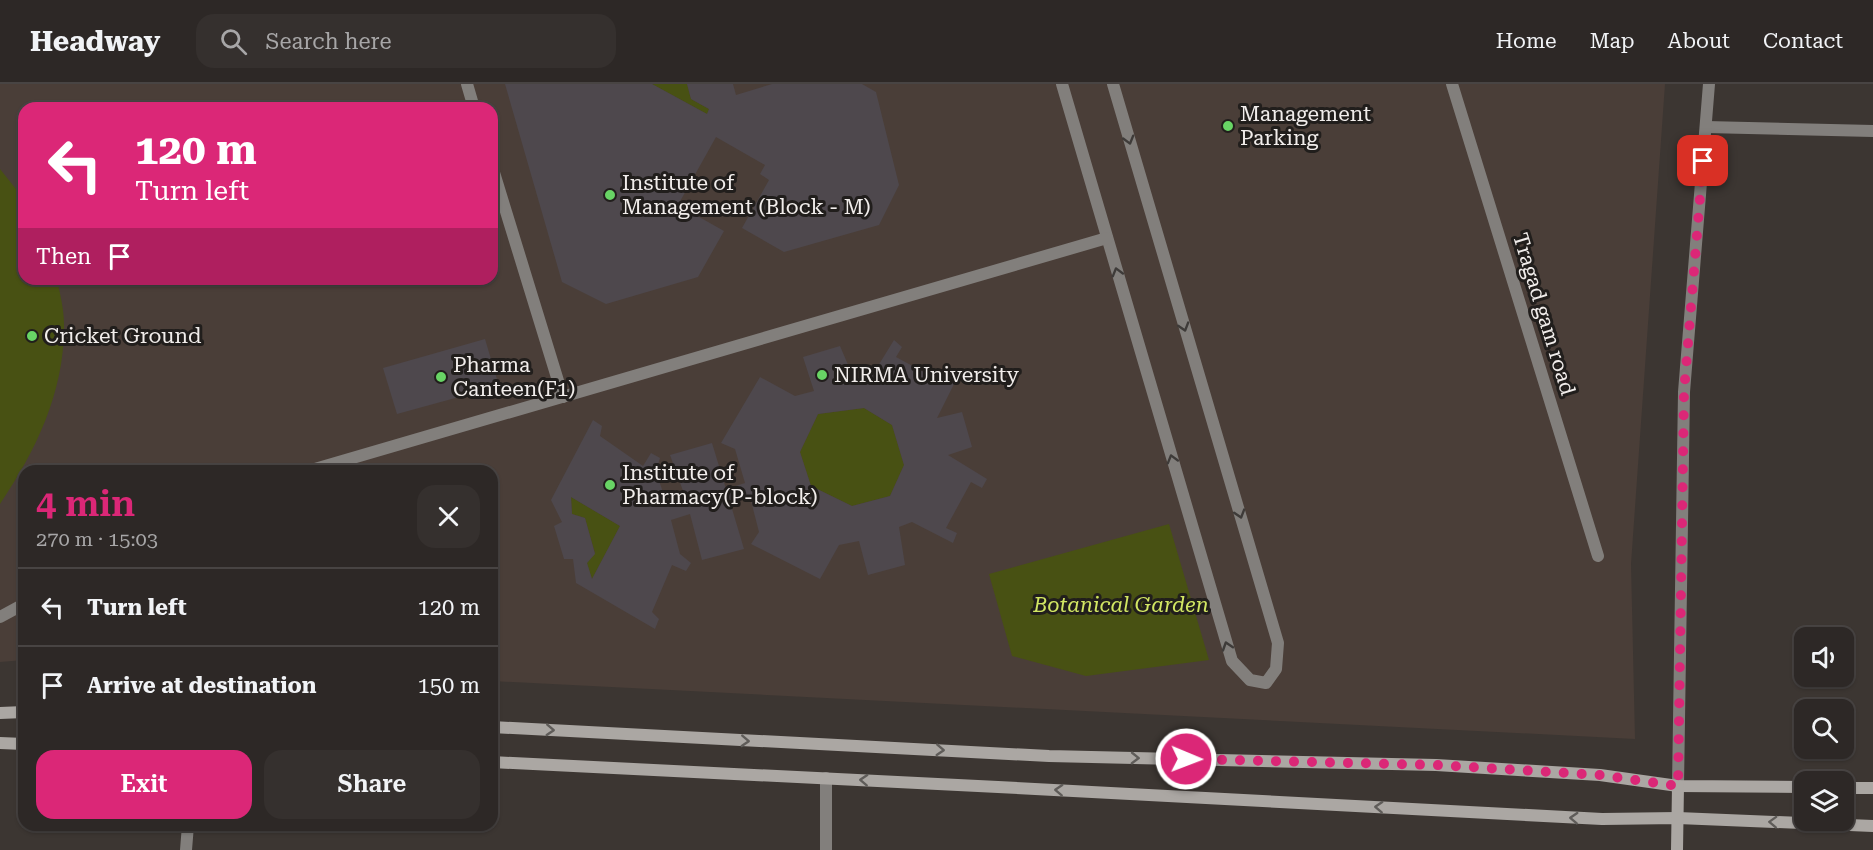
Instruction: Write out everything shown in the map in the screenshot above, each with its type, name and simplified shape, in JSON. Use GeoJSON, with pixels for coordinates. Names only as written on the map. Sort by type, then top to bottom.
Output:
{"type":"FeatureCollection","features":[{"type":"Feature","properties":{"kind":"street"},"geometry":{"type":"LineString","coordinates":[[467,84],[472,102]]}},
{"type":"Feature","properties":{"kind":"street"},"geometry":{"type":"LineString","coordinates":[[1062,84],[1232,661],[1250,680],[1266,683],[1276,669],[1278,643],[1113,84]]}},
{"type":"Feature","properties":{"kind":"street","name":"Tragad gam road"},"geometry":{"type":"LineString","coordinates":[[1452,84],[1598,556]]}},
{"type":"Feature","properties":{"kind":"street"},"geometry":{"type":"LineString","coordinates":[[1677,850],[1684,392],[1709,84]]}},
{"type":"Feature","properties":{"kind":"street"},"geometry":{"type":"LineString","coordinates":[[1706,127],[1873,131]]}},
{"type":"Feature","properties":{"kind":"street"},"geometry":{"type":"LineString","coordinates":[[498,186],[563,397]]}},
{"type":"Feature","properties":{"kind":"street"},"geometry":{"type":"LineString","coordinates":[[329,465],[1107,238]]}},
{"type":"Feature","properties":{"kind":"street"},"geometry":{"type":"LineString","coordinates":[[0,617],[18,607]]}},
{"type":"Feature","properties":{"kind":"street"},"geometry":{"type":"LineString","coordinates":[[0,713],[18,712]]}},
{"type":"Feature","properties":{"kind":"street"},"geometry":{"type":"LineString","coordinates":[[498,727],[1038,755],[1436,765],[1600,775],[1678,786],[1794,787]]}},
{"type":"Feature","properties":{"kind":"street"},"geometry":{"type":"LineString","coordinates":[[0,743],[18,744]]}},
{"type":"Feature","properties":{"kind":"street"},"geometry":{"type":"LineString","coordinates":[[498,762],[1602,819],[1678,818],[1873,826]]}},
{"type":"Feature","properties":{"kind":"street"},"geometry":{"type":"LineString","coordinates":[[826,778],[826,850]]}},
{"type":"Feature","properties":{"kind":"street"},"geometry":{"type":"LineString","coordinates":[[1854,788],[1873,788]]}},
{"type":"Feature","properties":{"kind":"street"},"geometry":{"type":"LineString","coordinates":[[186,850],[188,831]]}},
{"type":"Feature","properties":{"kind":"shaded area","name":"NIRMA University"},"geometry":{"type":"Polygon","coordinates":[[[0,84],[1665,84],[1631,564],[1635,739],[498,681],[498,465],[18,465],[18,660],[0,662],[0,84]]]}},
{"type":"Feature","properties":{"kind":"green space"},"geometry":{"type":"Polygon","coordinates":[[[652,84],[687,84],[691,99],[709,109],[707,114],[652,84]]]}},
{"type":"Feature","properties":{"kind":"green space","name":"Cricket Ground"},"geometry":{"type":"Polygon","coordinates":[[[0,169],[18,192],[18,285],[58,285],[64,324],[59,373],[46,419],[24,465],[18,465],[18,475],[0,504],[0,169]]]}},
{"type":"Feature","properties":{"kind":"green space"},"geometry":{"type":"Polygon","coordinates":[[[864,408],[892,425],[904,465],[890,496],[852,506],[811,486],[800,452],[818,414],[864,408]]]}},
{"type":"Feature","properties":{"kind":"green space"},"geometry":{"type":"Polygon","coordinates":[[[571,497],[620,526],[592,579],[587,563],[595,553],[585,518],[572,514],[571,497]]]}},
{"type":"Feature","properties":{"kind":"green space","name":"Botanical Garden"},"geometry":{"type":"Polygon","coordinates":[[[1169,524],[1209,660],[1086,676],[1012,656],[989,574],[1169,524]]]}},
{"type":"Feature","properties":{"kind":"building","name":"Institute of Management (Block - M)"},"geometry":{"type":"Polygon","coordinates":[[[505,84],[652,84],[707,114],[709,109],[691,99],[687,84],[733,84],[736,95],[772,84],[862,84],[876,92],[899,185],[879,225],[784,252],[742,228],[769,180],[760,174],[765,165],[716,137],[678,205],[724,231],[698,277],[606,304],[562,282],[505,84]]]}},
{"type":"Feature","properties":{"kind":"building","name":"Pharma Canteen(F1)"},"geometry":{"type":"Polygon","coordinates":[[[485,339],[499,386],[397,414],[383,368],[485,339]]]}},
{"type":"Feature","properties":{"kind":"building","name":"Institute of Pharmacy(P-block)"},"geometry":{"type":"Polygon","coordinates":[[[894,340],[902,347],[896,357],[942,382],[947,372],[957,378],[937,418],[962,412],[972,447],[948,455],[987,479],[982,488],[971,482],[946,528],[957,533],[953,543],[912,522],[899,527],[905,565],[868,575],[859,541],[839,545],[820,579],[751,544],[759,532],[750,497],[730,502],[744,549],[702,560],[690,514],[671,520],[680,554],[691,563],[686,571],[672,565],[652,612],[659,619],[655,629],[576,583],[573,559],[564,559],[554,526],[562,522],[551,500],[593,420],[602,426],[600,436],[643,466],[651,453],[660,458],[656,471],[667,505],[686,499],[670,455],[712,443],[726,489],[745,483],[735,449],[721,443],[760,377],[795,396],[814,391],[803,357],[840,346],[855,381],[870,379],[894,340]],[[864,408],[818,414],[800,452],[811,486],[852,506],[890,496],[904,465],[892,425],[864,408]],[[571,497],[572,514],[585,518],[595,554],[587,563],[592,579],[620,526],[571,497]]]}},
{"type":"Feature","properties":{"kind":"place","name":"Management Parking"},"geometry":{"type":"Point","coordinates":[1228,126]}},
{"type":"Feature","properties":{"kind":"place","name":"Institute of Management (Block - M)"},"geometry":{"type":"Point","coordinates":[610,195]}},
{"type":"Feature","properties":{"kind":"place","name":"Cricket Ground"},"geometry":{"type":"Point","coordinates":[32,336]}},
{"type":"Feature","properties":{"kind":"place","name":"NIRMA University"},"geometry":{"type":"Point","coordinates":[822,375]}},
{"type":"Feature","properties":{"kind":"place","name":"Pharma Canteen(F1)"},"geometry":{"type":"Point","coordinates":[441,377]}},
{"type":"Feature","properties":{"kind":"place","name":"Institute of Pharmacy(P-block)"},"geometry":{"type":"Point","coordinates":[610,485]}},
{"type":"Feature","properties":{"kind":"route"},"geometry":{"type":"LineString","coordinates":[[1186,759],[1436,765],[1600,775],[1678,786],[1684,392],[1703,161]]}}]}
